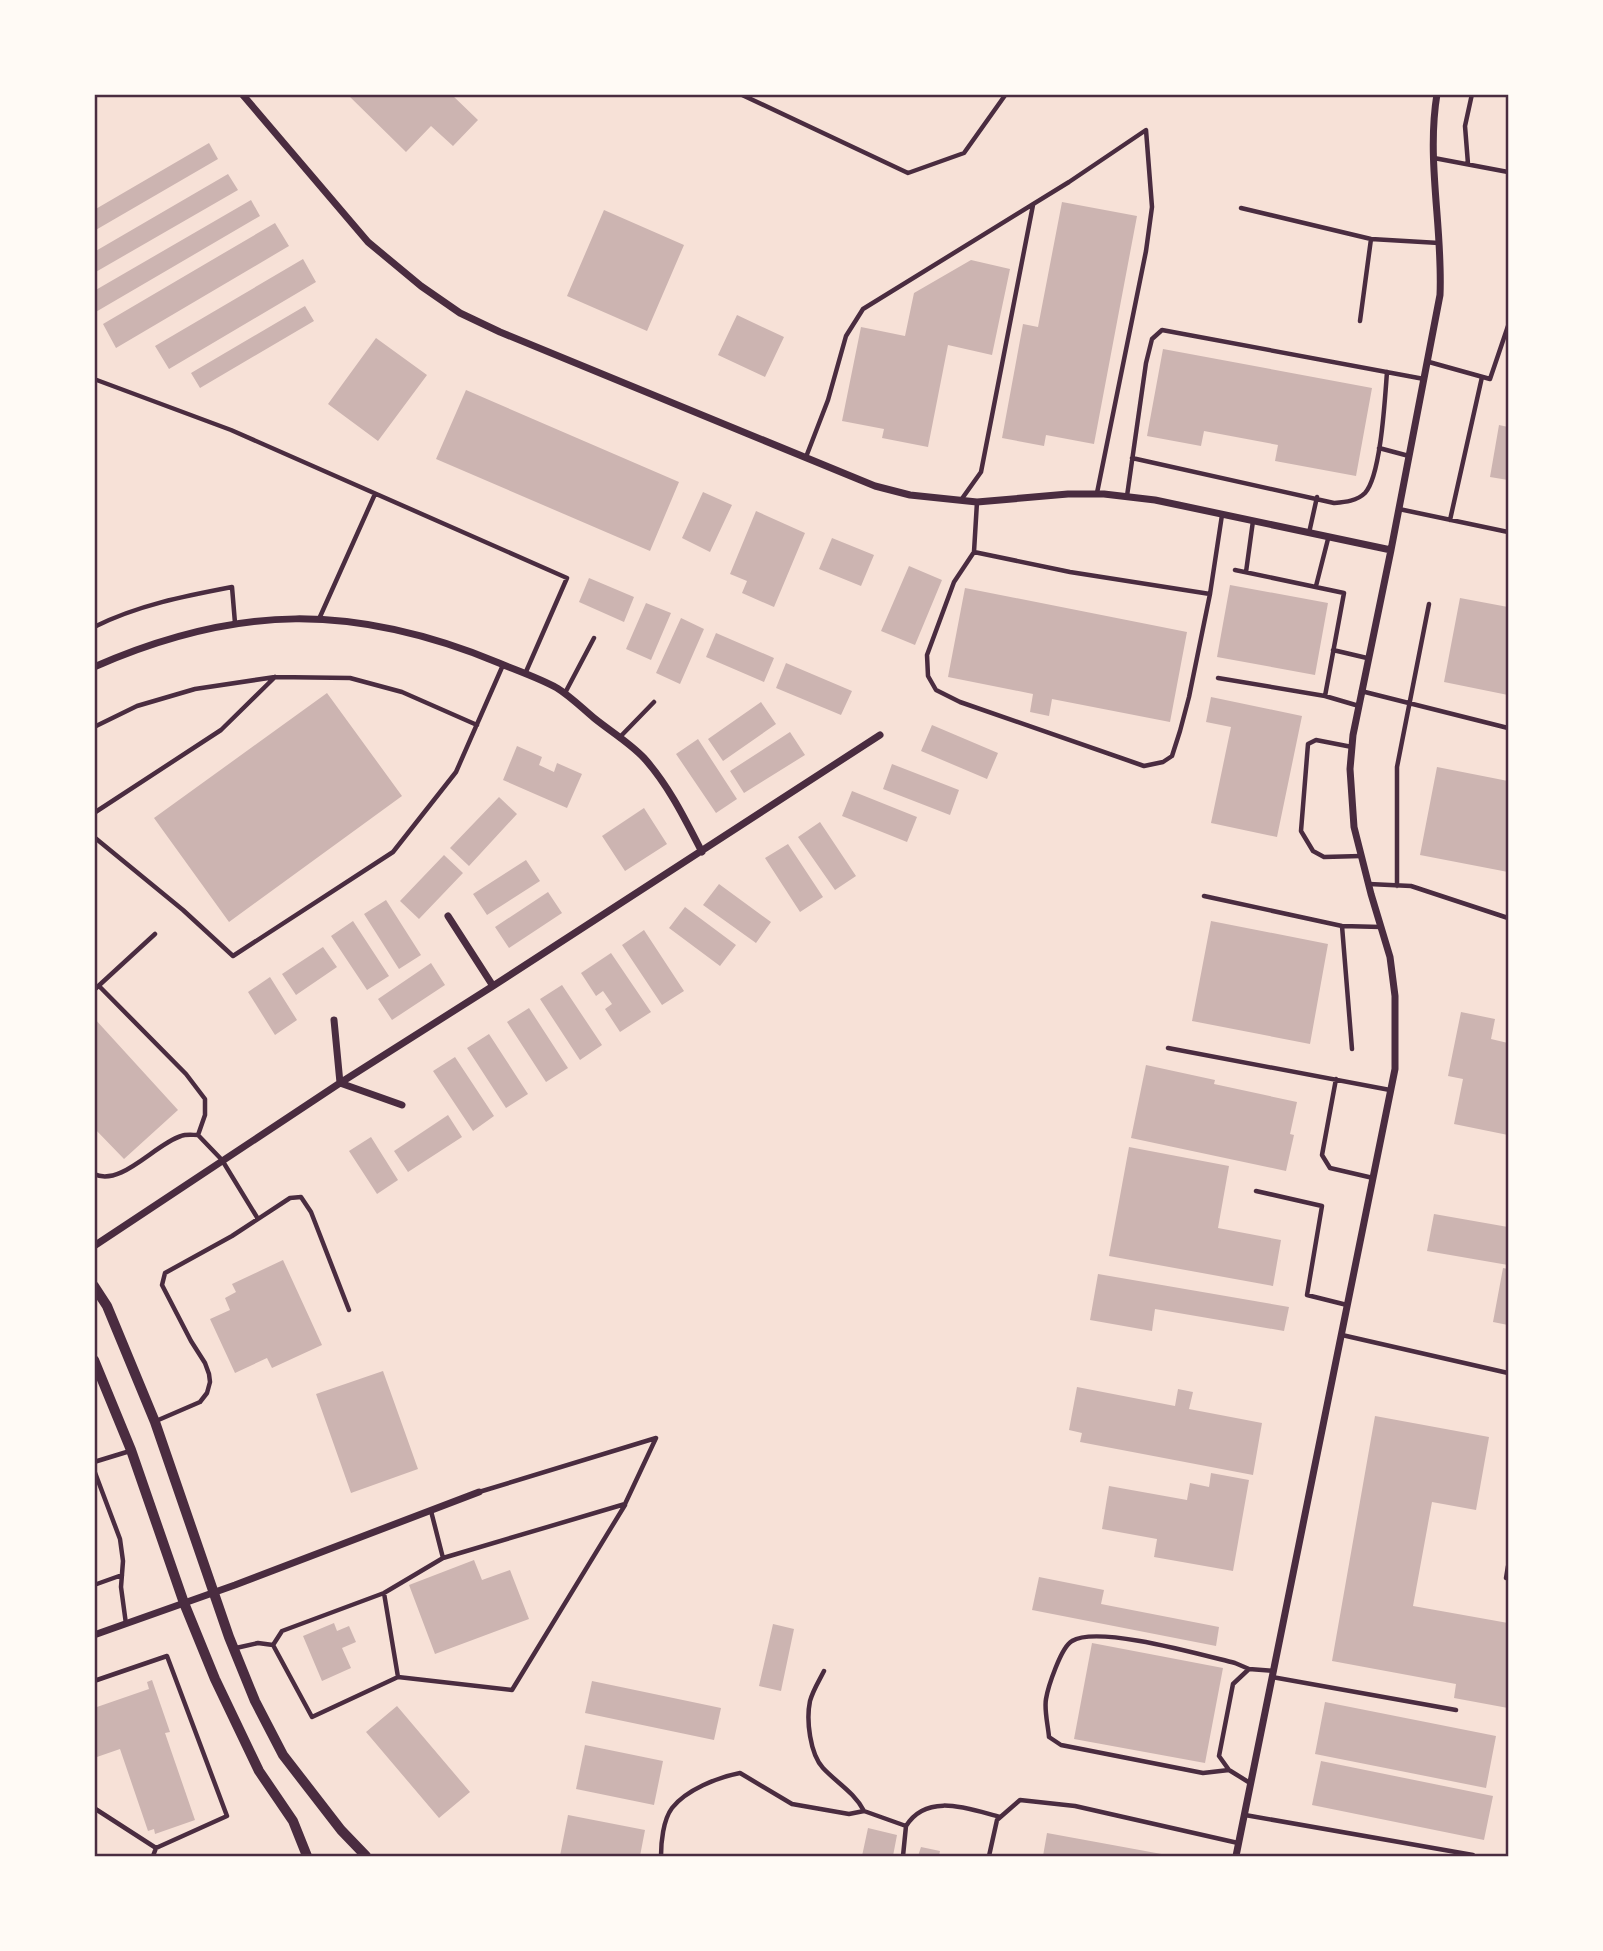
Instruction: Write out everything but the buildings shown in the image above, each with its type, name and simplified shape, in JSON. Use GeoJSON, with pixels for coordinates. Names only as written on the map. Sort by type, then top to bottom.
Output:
{"type":"FeatureCollection","features":[{"type":"Feature","properties":{"kind":"main road"},"geometry":{"type":"LineString","coordinates":[[94,1286],[107,1306],[155,1422],[234,1649],[255,1701],[283,1755],[341,1830],[366,1857]]}},
{"type":"Feature","properties":{"kind":"main road"},"geometry":{"type":"LineString","coordinates":[[94,1360],[131,1450],[184,1603],[238,1730],[259,1771],[293,1821],[307,1857]]}},
{"type":"Feature","properties":{"kind":"street"},"geometry":{"type":"LineString","coordinates":[[242,94],[368,242],[421,286],[460,313],[500,332],[875,486],[910,495],[977,502],[1068,494],[1126,497],[1391,550]]}},
{"type":"Feature","properties":{"kind":"street"},"geometry":{"type":"LineString","coordinates":[[1236,1857],[1395,1069],[1395,996],[1390,957],[1354,827],[1351,794],[1352,747],[1367,658],[1429,362],[1440,295],[1440,243],[1433,157],[1437,94]]}},
{"type":"Feature","properties":{"kind":"street"},"geometry":{"type":"LineString","coordinates":[[94,667],[173,637],[235,623],[318,619],[377,625],[422,634],[558,688],[643,757],[677,801],[702,852]]}},
{"type":"Feature","properties":{"kind":"street"},"geometry":{"type":"LineString","coordinates":[[94,1246],[340,1083],[880,735]]}},
{"type":"Feature","properties":{"kind":"street"},"geometry":{"type":"LineString","coordinates":[[448,916],[493,986]]}},
{"type":"Feature","properties":{"kind":"street"},"geometry":{"type":"LineString","coordinates":[[334,1020],[340,1083]]}},
{"type":"Feature","properties":{"kind":"street"},"geometry":{"type":"LineString","coordinates":[[340,1083],[402,1105]]}},
{"type":"Feature","properties":{"kind":"street"},"geometry":{"type":"LineString","coordinates":[[94,1635],[479,1492]]}},
{"type":"Feature","properties":{"kind":"lane"},"geometry":{"type":"LineString","coordinates":[[740,94],[908,173],[964,153],[1006,94]]}},
{"type":"Feature","properties":{"kind":"lane"},"geometry":{"type":"LineString","coordinates":[[1468,164],[1465,126],[1472,94]]}},
{"type":"Feature","properties":{"kind":"lane"},"geometry":{"type":"LineString","coordinates":[[805,458],[828,400],[846,336],[863,309],[1033,204],[1146,130],[1151,218],[1097,494]]}},
{"type":"Feature","properties":{"kind":"lane"},"geometry":{"type":"LineString","coordinates":[[1433,157],[1508,172]]}},
{"type":"Feature","properties":{"kind":"lane"},"geometry":{"type":"LineString","coordinates":[[960,501],[981,472],[1033,204]]}},
{"type":"Feature","properties":{"kind":"lane"},"geometry":{"type":"LineString","coordinates":[[1241,208],[1370,239],[1440,243]]}},
{"type":"Feature","properties":{"kind":"lane"},"geometry":{"type":"LineString","coordinates":[[1360,321],[1370,239]]}},
{"type":"Feature","properties":{"kind":"lane"},"geometry":{"type":"LineString","coordinates":[[1429,362],[1490,379],[1508,326]]}},
{"type":"Feature","properties":{"kind":"lane"},"geometry":{"type":"LineString","coordinates":[[1126,497],[1149,351],[1152,340],[1162,330],[1425,379]]}},
{"type":"Feature","properties":{"kind":"lane"},"geometry":{"type":"LineString","coordinates":[[1132,458],[1317,497],[1334,503],[1359,498],[1367,491],[1372,480],[1379,448],[1387,372]]}},
{"type":"Feature","properties":{"kind":"lane"},"geometry":{"type":"LineString","coordinates":[[1450,520],[1482,377]]}},
{"type":"Feature","properties":{"kind":"lane"},"geometry":{"type":"LineString","coordinates":[[94,379],[231,430],[566,578],[525,674]]}},
{"type":"Feature","properties":{"kind":"lane"},"geometry":{"type":"LineString","coordinates":[[1379,448],[1410,456]]}},
{"type":"Feature","properties":{"kind":"lane"},"geometry":{"type":"LineString","coordinates":[[318,619],[375,494]]}},
{"type":"Feature","properties":{"kind":"lane"},"geometry":{"type":"LineString","coordinates":[[1309,533],[1317,497]]}},
{"type":"Feature","properties":{"kind":"lane"},"geometry":{"type":"LineString","coordinates":[[977,502],[974,552],[954,582],[927,655],[928,676],[936,690],[960,702],[1144,766],[1164,762],[1172,756],[1189,696],[1210,594],[1222,515]]}},
{"type":"Feature","properties":{"kind":"lane"},"geometry":{"type":"LineString","coordinates":[[1399,509],[1508,532]]}},
{"type":"Feature","properties":{"kind":"lane"},"geometry":{"type":"LineString","coordinates":[[1246,572],[1253,521]]}},
{"type":"Feature","properties":{"kind":"lane"},"geometry":{"type":"LineString","coordinates":[[1316,586],[1328,539]]}},
{"type":"Feature","properties":{"kind":"lane"},"geometry":{"type":"LineString","coordinates":[[974,552],[1070,572],[1210,594]]}},
{"type":"Feature","properties":{"kind":"lane"},"geometry":{"type":"LineString","coordinates":[[1236,570],[1344,593],[1325,696]]}},
{"type":"Feature","properties":{"kind":"lane"},"geometry":{"type":"LineString","coordinates":[[94,627],[115,617],[172,599],[232,587],[235,623]]}},
{"type":"Feature","properties":{"kind":"lane"},"geometry":{"type":"LineString","coordinates":[[1397,886],[1397,767],[1429,604]]}},
{"type":"Feature","properties":{"kind":"lane"},"geometry":{"type":"LineString","coordinates":[[565,694],[594,638]]}},
{"type":"Feature","properties":{"kind":"lane"},"geometry":{"type":"LineString","coordinates":[[1333,650],[1367,658]]}},
{"type":"Feature","properties":{"kind":"lane"},"geometry":{"type":"LineString","coordinates":[[94,837],[183,910],[233,956],[393,852],[456,772],[503,665]]}},
{"type":"Feature","properties":{"kind":"lane"},"geometry":{"type":"LineString","coordinates":[[94,727],[137,706],[195,689],[275,677],[350,678],[402,692],[477,725]]}},
{"type":"Feature","properties":{"kind":"lane"},"geometry":{"type":"LineString","coordinates":[[94,813],[221,730],[275,677]]}},
{"type":"Feature","properties":{"kind":"lane"},"geometry":{"type":"LineString","coordinates":[[1218,678],[1325,696],[1359,706]]}},
{"type":"Feature","properties":{"kind":"lane"},"geometry":{"type":"LineString","coordinates":[[1362,691],[1508,728]]}},
{"type":"Feature","properties":{"kind":"lane"},"geometry":{"type":"LineString","coordinates":[[619,738],[654,702]]}},
{"type":"Feature","properties":{"kind":"lane"},"geometry":{"type":"LineString","coordinates":[[1352,747],[1316,740],[1308,744],[1301,831],[1313,851],[1324,858],[1361,856]]}},
{"type":"Feature","properties":{"kind":"lane"},"geometry":{"type":"LineString","coordinates":[[1368,884],[1411,887],[1508,918]]}},
{"type":"Feature","properties":{"kind":"lane"},"geometry":{"type":"LineString","coordinates":[[1204,896],[1342,926],[1381,926]]}},
{"type":"Feature","properties":{"kind":"lane"},"geometry":{"type":"LineString","coordinates":[[1342,926],[1353,1049]]}},
{"type":"Feature","properties":{"kind":"lane"},"geometry":{"type":"LineString","coordinates":[[155,934],[97,988],[186,1074],[205,1098],[205,1115],[198,1135]]}},
{"type":"Feature","properties":{"kind":"lane"},"geometry":{"type":"LineString","coordinates":[[1168,1048],[1391,1090]]}},
{"type":"Feature","properties":{"kind":"lane"},"geometry":{"type":"LineString","coordinates":[[1336,1079],[1322,1155],[1330,1168],[1374,1178]]}},
{"type":"Feature","properties":{"kind":"lane"},"geometry":{"type":"LineString","coordinates":[[94,1174],[102,1178],[116,1176],[159,1147],[183,1135],[198,1135],[222,1160],[258,1219]]}},
{"type":"Feature","properties":{"kind":"lane"},"geometry":{"type":"LineString","coordinates":[[1256,1191],[1322,1206],[1307,1296],[1348,1305]]}},
{"type":"Feature","properties":{"kind":"lane"},"geometry":{"type":"LineString","coordinates":[[155,1422],[200,1402],[207,1393],[210,1382],[205,1363],[162,1285],[165,1273],[290,1198],[301,1197],[311,1212],[349,1310]]}},
{"type":"Feature","properties":{"kind":"lane"},"geometry":{"type":"LineString","coordinates":[[1342,1335],[1508,1373]]}},
{"type":"Feature","properties":{"kind":"lane"},"geometry":{"type":"LineString","coordinates":[[273,1645],[312,1717],[398,1676],[512,1690],[625,1504],[656,1438],[479,1492]]}},
{"type":"Feature","properties":{"kind":"lane"},"geometry":{"type":"LineString","coordinates":[[94,1462],[131,1450]]}},
{"type":"Feature","properties":{"kind":"lane"},"geometry":{"type":"LineString","coordinates":[[94,1470],[120,1539],[123,1561],[121,1587],[126,1624]]}},
{"type":"Feature","properties":{"kind":"lane"},"geometry":{"type":"LineString","coordinates":[[273,1645],[282,1631],[384,1593],[443,1558],[625,1504]]}},
{"type":"Feature","properties":{"kind":"lane"},"geometry":{"type":"LineString","coordinates":[[431,1511],[443,1558]]}},
{"type":"Feature","properties":{"kind":"lane"},"geometry":{"type":"LineString","coordinates":[[1506,1578],[1508,1566]]}},
{"type":"Feature","properties":{"kind":"lane"},"geometry":{"type":"LineString","coordinates":[[94,1585],[122,1576]]}},
{"type":"Feature","properties":{"kind":"lane"},"geometry":{"type":"LineString","coordinates":[[384,1593],[398,1676]]}},
{"type":"Feature","properties":{"kind":"lane"},"geometry":{"type":"LineString","coordinates":[[1229,1770],[1203,1773],[1061,1745],[1049,1737],[1046,1700],[1062,1653],[1071,1641],[1091,1636],[1136,1641],[1235,1662],[1249,1669],[1456,1710]]}},
{"type":"Feature","properties":{"kind":"lane"},"geometry":{"type":"LineString","coordinates":[[234,1649],[258,1643],[273,1645]]}},
{"type":"Feature","properties":{"kind":"lane"},"geometry":{"type":"LineString","coordinates":[[94,1681],[167,1656],[227,1815],[156,1848],[153,1857]]}},
{"type":"Feature","properties":{"kind":"lane"},"geometry":{"type":"LineString","coordinates":[[1249,1669],[1233,1684],[1219,1756],[1229,1770],[1251,1784]]}},
{"type":"Feature","properties":{"kind":"lane"},"geometry":{"type":"LineString","coordinates":[[824,1671],[813,1692],[808,1711],[815,1754],[823,1768],[855,1796],[864,1811]]}},
{"type":"Feature","properties":{"kind":"lane"},"geometry":{"type":"LineString","coordinates":[[661,1857],[661,1845],[672,1808],[708,1783],[734,1774],[747,1776],[792,1804],[849,1814],[864,1811],[906,1826]]}},
{"type":"Feature","properties":{"kind":"lane"},"geometry":{"type":"LineString","coordinates":[[989,1857],[997,1820],[1020,1800],[1075,1806],[1238,1843]]}},
{"type":"Feature","properties":{"kind":"lane"},"geometry":{"type":"LineString","coordinates":[[903,1857],[906,1826],[919,1814],[939,1805],[1001,1817]]}},
{"type":"Feature","properties":{"kind":"lane"},"geometry":{"type":"LineString","coordinates":[[94,1808],[156,1848]]}},
{"type":"Feature","properties":{"kind":"lane"},"geometry":{"type":"LineString","coordinates":[[1244,1814],[1473,1855]]}}]}
